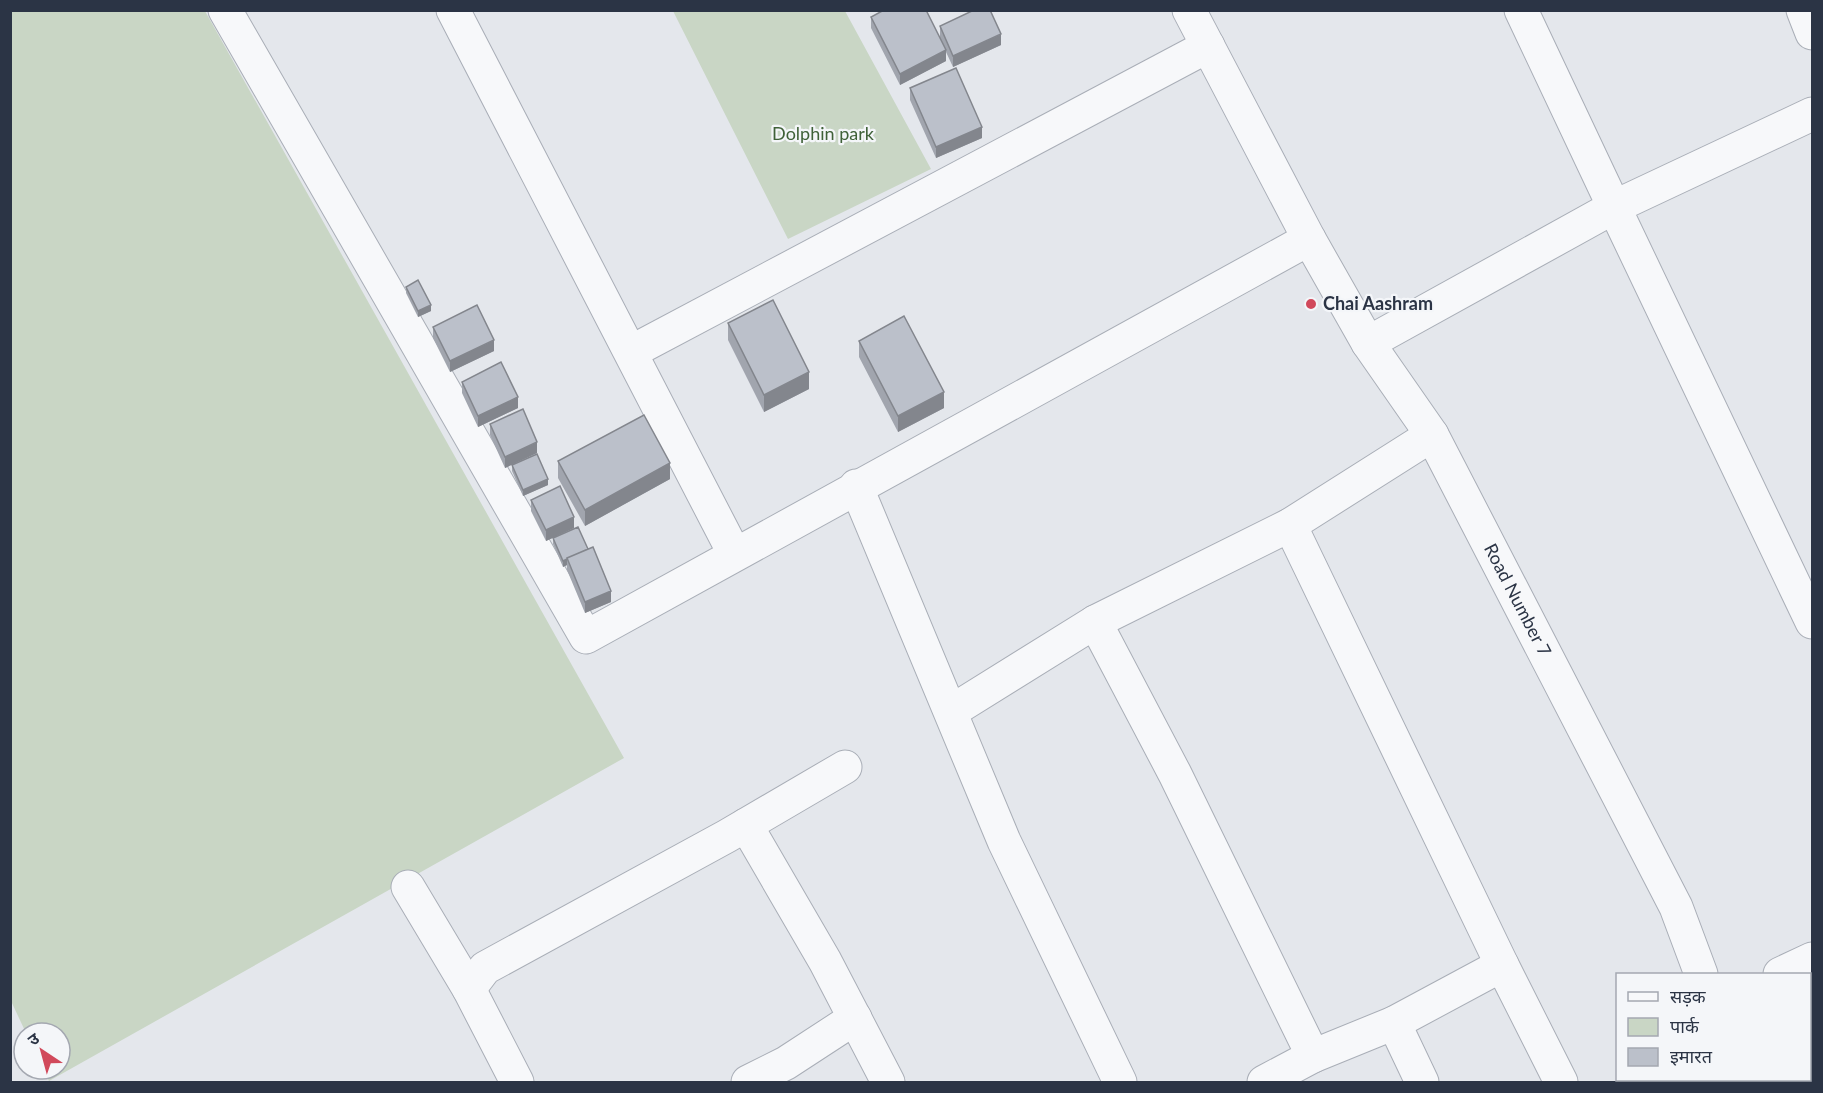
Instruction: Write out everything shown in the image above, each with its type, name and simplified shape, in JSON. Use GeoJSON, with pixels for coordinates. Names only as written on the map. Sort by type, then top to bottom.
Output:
{"type":"FeatureCollection","features":[{"type":"Feature","properties":{"kind":"street"},"geometry":{"type":"LineString","coordinates":[[225,10],[586,637],[734,553],[1309,239]]}},
{"type":"Feature","properties":{"kind":"street"},"geometry":{"type":"LineString","coordinates":[[453,10],[734,553]]}},
{"type":"Feature","properties":{"kind":"street","name":"Road Number 7"},"geometry":{"type":"LineString","coordinates":[[1189,10],[1309,239],[1368,343],[1432,435],[1676,907],[1700,973]]}},
{"type":"Feature","properties":{"kind":"street"},"geometry":{"type":"LineString","coordinates":[[1521,10],[1812,622]]}},
{"type":"Feature","properties":{"kind":"street"},"geometry":{"type":"LineString","coordinates":[[1803,10],[1812,33]]}},
{"type":"Feature","properties":{"kind":"street"},"geometry":{"type":"LineString","coordinates":[[631,352],[1208,46]]}},
{"type":"Feature","properties":{"kind":"street"},"geometry":{"type":"LineString","coordinates":[[1368,343],[1614,207],[1812,114]]}},
{"type":"Feature","properties":{"kind":"street"},"geometry":{"type":"LineString","coordinates":[[952,711],[1095,622],[1290,525],[1432,435]]}},
{"type":"Feature","properties":{"kind":"street"},"geometry":{"type":"LineString","coordinates":[[856,486],[952,711],[1004,841],[1120,1083]]}},
{"type":"Feature","properties":{"kind":"street"},"geometry":{"type":"LineString","coordinates":[[1290,525],[1561,1083]]}},
{"type":"Feature","properties":{"kind":"street"},"geometry":{"type":"LineString","coordinates":[[1095,622],[1175,774],[1313,1056]]}},
{"type":"Feature","properties":{"kind":"street"},"geometry":{"type":"LineString","coordinates":[[469,989],[485,968],[746,825],[845,767]]}},
{"type":"Feature","properties":{"kind":"street"},"geometry":{"type":"LineString","coordinates":[[746,825],[825,961],[888,1083]]}},
{"type":"Feature","properties":{"kind":"street"},"geometry":{"type":"LineString","coordinates":[[408,887],[469,989],[517,1083]]}},
{"type":"Feature","properties":{"kind":"street"},"geometry":{"type":"LineString","coordinates":[[1784,973],[1812,959]]}},
{"type":"Feature","properties":{"kind":"street"},"geometry":{"type":"LineString","coordinates":[[1264,1083],[1313,1056],[1394,1023],[1502,965]]}},
{"type":"Feature","properties":{"kind":"street"},"geometry":{"type":"LineString","coordinates":[[748,1083],[786,1063],[855,1018]]}},
{"type":"Feature","properties":{"kind":"street"},"geometry":{"type":"LineString","coordinates":[[1394,1023],[1422,1083]]}},
{"type":"Feature","properties":{"kind":"green space"},"geometry":{"type":"Polygon","coordinates":[[[11,11],[205,11],[624,758],[72,1068],[72,1021],[20,1021],[11,1001],[11,11]]]}},
{"type":"Feature","properties":{"kind":"green space","name":"Dolphin park"},"geometry":{"type":"Polygon","coordinates":[[[673,11],[845,11],[931,169],[788,239],[673,11]]]}},
{"type":"Feature","properties":{"kind":"building"},"geometry":{"type":"Polygon","coordinates":[[[884,10],[926,10],[946,50],[900,74],[871,17],[884,10]]]}},
{"type":"Feature","properties":{"kind":"building"},"geometry":{"type":"Polygon","coordinates":[[[974,10],[990,10],[1001,34],[953,56],[940,26],[974,10]]]}},
{"type":"Feature","properties":{"kind":"building"},"geometry":{"type":"Polygon","coordinates":[[[956,68],[982,127],[936,147],[910,88],[956,68]]]}},
{"type":"Feature","properties":{"kind":"building"},"geometry":{"type":"Polygon","coordinates":[[[418,280],[431,305],[418,311],[406,287],[418,280]]]}},
{"type":"Feature","properties":{"kind":"building"},"geometry":{"type":"Polygon","coordinates":[[[773,300],[809,372],[764,395],[728,323],[773,300]]]}},
{"type":"Feature","properties":{"kind":"building"},"geometry":{"type":"Polygon","coordinates":[[[477,305],[494,340],[450,361],[433,327],[477,305]]]}},
{"type":"Feature","properties":{"kind":"building"},"geometry":{"type":"Polygon","coordinates":[[[904,316],[944,392],[898,416],[859,341],[904,316]]]}},
{"type":"Feature","properties":{"kind":"building"},"geometry":{"type":"Polygon","coordinates":[[[501,362],[518,397],[478,416],[462,382],[501,362]]]}},
{"type":"Feature","properties":{"kind":"building"},"geometry":{"type":"Polygon","coordinates":[[[523,409],[537,442],[505,457],[490,424],[523,409]]]}},
{"type":"Feature","properties":{"kind":"building"},"geometry":{"type":"Polygon","coordinates":[[[644,415],[670,463],[585,510],[558,461],[644,415]]]}},
{"type":"Feature","properties":{"kind":"building"},"geometry":{"type":"Polygon","coordinates":[[[537,454],[548,479],[523,490],[512,465],[537,454]]]}},
{"type":"Feature","properties":{"kind":"building"},"geometry":{"type":"Polygon","coordinates":[[[560,486],[574,517],[546,530],[531,500],[560,486]]]}},
{"type":"Feature","properties":{"kind":"building"},"geometry":{"type":"Polygon","coordinates":[[[578,527],[588,549],[563,561],[553,538],[578,527]]]}},
{"type":"Feature","properties":{"kind":"building"},"geometry":{"type":"Polygon","coordinates":[[[593,547],[611,591],[585,602],[567,558],[593,547]]]}},
{"type":"Feature","properties":{"kind":"place","name":"Chai Aashram"},"geometry":{"type":"Point","coordinates":[1311,304]}}]}
